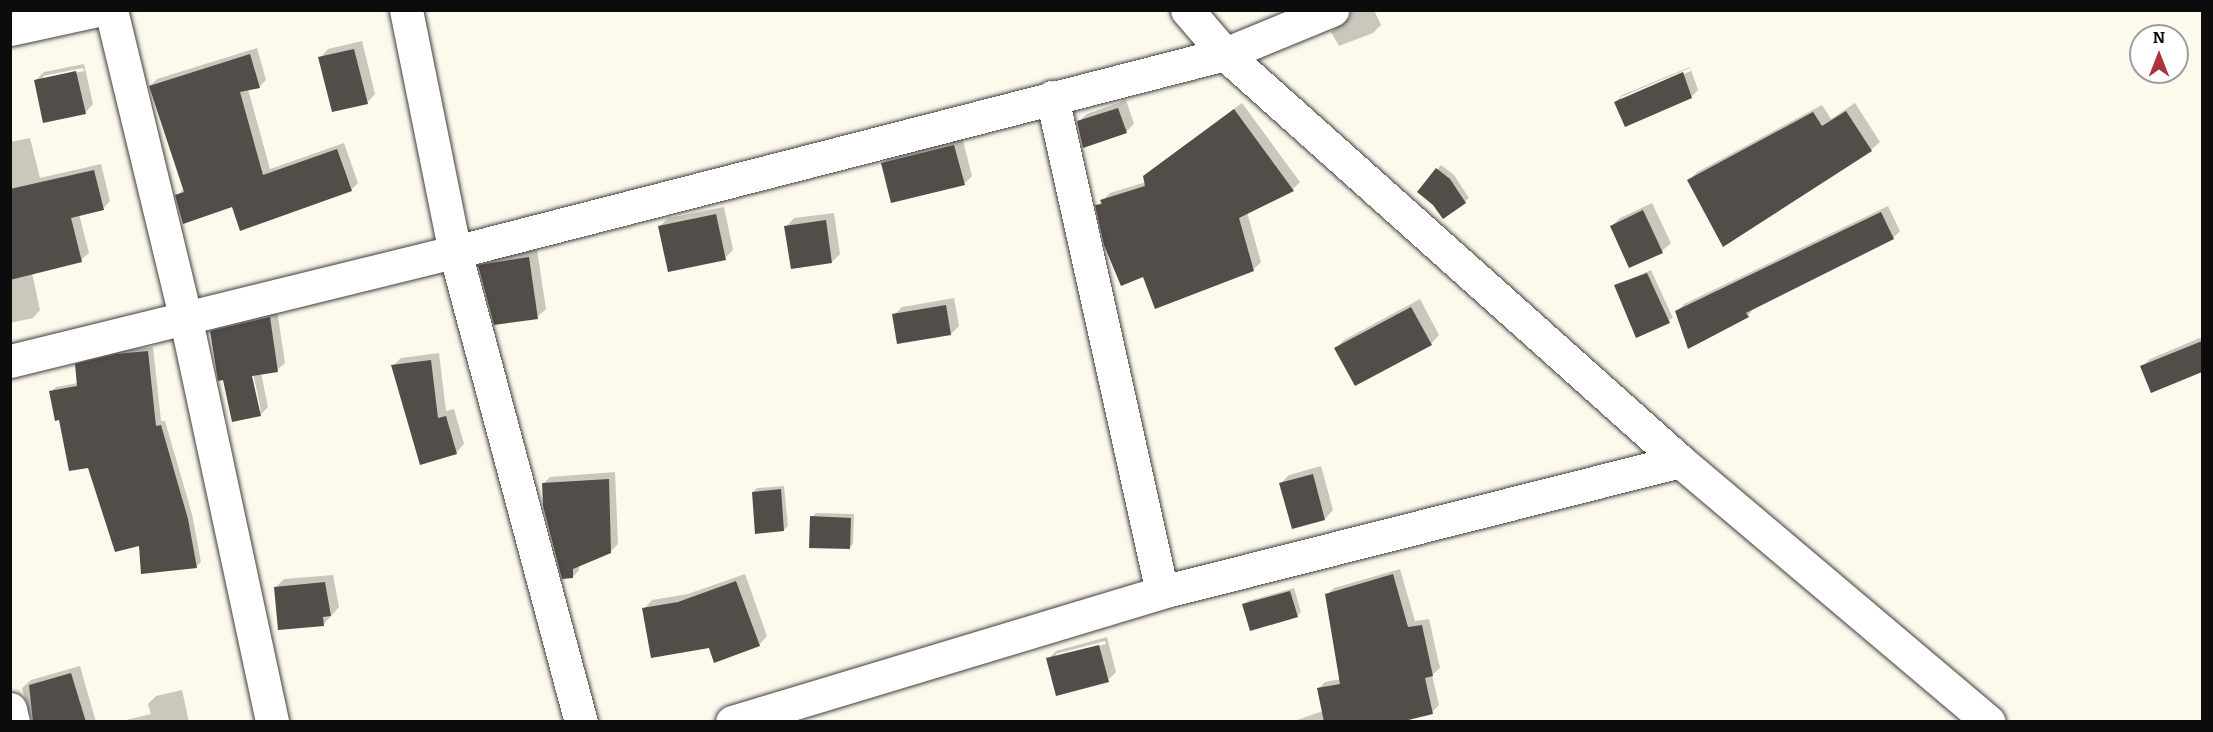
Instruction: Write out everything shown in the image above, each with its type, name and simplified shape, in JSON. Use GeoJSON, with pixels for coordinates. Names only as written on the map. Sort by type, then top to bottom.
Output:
{"type":"FeatureCollection","features":[{"type":"Feature","properties":{"kind":"street"},"geometry":{"type":"LineString","coordinates":[[10,29],[97,10]]}},
{"type":"Feature","properties":{"kind":"street"},"geometry":{"type":"LineString","coordinates":[[111,10],[186,320],[272,722]]}},
{"type":"Feature","properties":{"kind":"street"},"geometry":{"type":"LineString","coordinates":[[406,10],[455,252],[581,722]]}},
{"type":"Feature","properties":{"kind":"street"},"geometry":{"type":"LineString","coordinates":[[1187,10],[1225,54],[1680,461],[1989,722]]}},
{"type":"Feature","properties":{"kind":"street"},"geometry":{"type":"LineString","coordinates":[[10,361],[186,320],[1225,54],[1332,10]]}},
{"type":"Feature","properties":{"kind":"street"},"geometry":{"type":"LineString","coordinates":[[1052,97],[1162,592]]}},
{"type":"Feature","properties":{"kind":"street"},"geometry":{"type":"LineString","coordinates":[[732,722],[1162,592],[1680,461]]}},
{"type":"Feature","properties":{"kind":"street"},"geometry":{"type":"LineString","coordinates":[[10,709],[14,722]]}},
{"type":"Feature","properties":{"kind":"building"},"geometry":{"type":"Polygon","coordinates":[[[354,49],[368,104],[332,112],[318,57],[354,49]]]}},
{"type":"Feature","properties":{"kind":"building"},"geometry":{"type":"Polygon","coordinates":[[[250,54],[260,88],[240,92],[263,175],[337,149],[352,191],[240,231],[232,207],[183,224],[175,195],[184,192],[149,86],[250,54]]]}},
{"type":"Feature","properties":{"kind":"building"},"geometry":{"type":"Polygon","coordinates":[[[76,71],[86,114],[43,123],[34,80],[76,71]]]}},
{"type":"Feature","properties":{"kind":"building"},"geometry":{"type":"Polygon","coordinates":[[[1683,72],[1692,98],[1625,127],[1614,102],[1683,72]]]}},
{"type":"Feature","properties":{"kind":"building"},"geometry":{"type":"Polygon","coordinates":[[[1118,108],[1127,133],[1083,148],[1077,121],[1118,108]]]}},
{"type":"Feature","properties":{"kind":"building"},"geometry":{"type":"Polygon","coordinates":[[[1234,109],[1294,191],[1239,218],[1254,271],[1155,309],[1143,277],[1121,286],[1104,245],[1095,205],[1102,204],[1100,200],[1145,186],[1143,176],[1234,109]]]}},
{"type":"Feature","properties":{"kind":"building"},"geometry":{"type":"Polygon","coordinates":[[[1846,111],[1872,151],[1723,247],[1687,180],[1813,112],[1822,126],[1846,111]]]}},
{"type":"Feature","properties":{"kind":"building"},"geometry":{"type":"Polygon","coordinates":[[[954,145],[965,185],[891,203],[881,163],[954,145]]]}},
{"type":"Feature","properties":{"kind":"building"},"geometry":{"type":"Polygon","coordinates":[[[1436,168],[1450,179],[1466,203],[1443,219],[1433,205],[1417,192],[1436,168]]]}},
{"type":"Feature","properties":{"kind":"building"},"geometry":{"type":"Polygon","coordinates":[[[94,170],[104,210],[71,218],[82,262],[10,280],[10,189],[94,170]]]}},
{"type":"Feature","properties":{"kind":"building"},"geometry":{"type":"Polygon","coordinates":[[[1643,210],[1663,253],[1629,268],[1610,226],[1643,210]]]}},
{"type":"Feature","properties":{"kind":"building"},"geometry":{"type":"Polygon","coordinates":[[[1881,212],[1894,239],[1746,313],[1749,317],[1688,349],[1675,311],[1881,212]]]}},
{"type":"Feature","properties":{"kind":"building"},"geometry":{"type":"Polygon","coordinates":[[[716,214],[726,260],[668,272],[658,226],[716,214]]]}},
{"type":"Feature","properties":{"kind":"building"},"geometry":{"type":"Polygon","coordinates":[[[826,220],[832,263],[791,269],[784,226],[826,220]]]}},
{"type":"Feature","properties":{"kind":"building"},"geometry":{"type":"Polygon","coordinates":[[[529,257],[538,319],[494,325],[478,265],[529,257]]]}},
{"type":"Feature","properties":{"kind":"building"},"geometry":{"type":"Polygon","coordinates":[[[1647,273],[1670,323],[1636,338],[1614,285],[1647,273]]]}},
{"type":"Feature","properties":{"kind":"building"},"geometry":{"type":"Polygon","coordinates":[[[946,305],[951,335],[897,344],[892,314],[946,305]]]}},
{"type":"Feature","properties":{"kind":"building"},"geometry":{"type":"Polygon","coordinates":[[[1411,307],[1432,345],[1355,386],[1334,348],[1411,307]]]}},
{"type":"Feature","properties":{"kind":"building"},"geometry":{"type":"Polygon","coordinates":[[[270,317],[278,372],[252,376],[261,416],[232,422],[223,380],[218,381],[210,331],[270,317]]]}},
{"type":"Feature","properties":{"kind":"building"},"geometry":{"type":"Polygon","coordinates":[[[2202,341],[2202,372],[2151,393],[2140,366],[2202,341]]]}},
{"type":"Feature","properties":{"kind":"building"},"geometry":{"type":"Polygon","coordinates":[[[148,351],[156,426],[161,425],[188,519],[197,568],[141,574],[139,546],[115,552],[88,468],[69,471],[59,420],[55,421],[49,391],[77,386],[75,364],[116,354],[148,351]]]}},
{"type":"Feature","properties":{"kind":"building"},"geometry":{"type":"Polygon","coordinates":[[[431,360],[438,418],[446,416],[457,454],[420,465],[391,365],[431,360]]]}},
{"type":"Feature","properties":{"kind":"building"},"geometry":{"type":"Polygon","coordinates":[[[1313,474],[1325,520],[1292,529],[1279,483],[1313,474]]]}},
{"type":"Feature","properties":{"kind":"building"},"geometry":{"type":"Polygon","coordinates":[[[609,479],[611,553],[573,569],[573,578],[562,579],[543,506],[542,483],[609,479]]]}},
{"type":"Feature","properties":{"kind":"building"},"geometry":{"type":"Polygon","coordinates":[[[781,489],[784,531],[755,534],[752,492],[781,489]]]}},
{"type":"Feature","properties":{"kind":"building"},"geometry":{"type":"Polygon","coordinates":[[[810,516],[851,518],[850,549],[809,548],[810,516]]]}},
{"type":"Feature","properties":{"kind":"building"},"geometry":{"type":"Polygon","coordinates":[[[1393,574],[1408,627],[1422,625],[1433,676],[1425,678],[1433,714],[1400,722],[1324,722],[1317,688],[1340,684],[1325,594],[1393,574]]]}},
{"type":"Feature","properties":{"kind":"building"},"geometry":{"type":"Polygon","coordinates":[[[736,581],[760,646],[714,663],[709,648],[651,658],[642,608],[678,602],[736,581]]]}},
{"type":"Feature","properties":{"kind":"building"},"geometry":{"type":"Polygon","coordinates":[[[325,582],[331,616],[323,617],[324,626],[278,630],[274,587],[325,582]]]}},
{"type":"Feature","properties":{"kind":"building"},"geometry":{"type":"Polygon","coordinates":[[[1290,591],[1298,617],[1250,631],[1242,604],[1290,591]]]}},
{"type":"Feature","properties":{"kind":"building"},"geometry":{"type":"Polygon","coordinates":[[[1099,645],[1109,682],[1056,696],[1046,658],[1099,645]]]}},
{"type":"Feature","properties":{"kind":"building"},"geometry":{"type":"Polygon","coordinates":[[[71,673],[86,722],[33,722],[29,685],[71,673]]]}}]}
